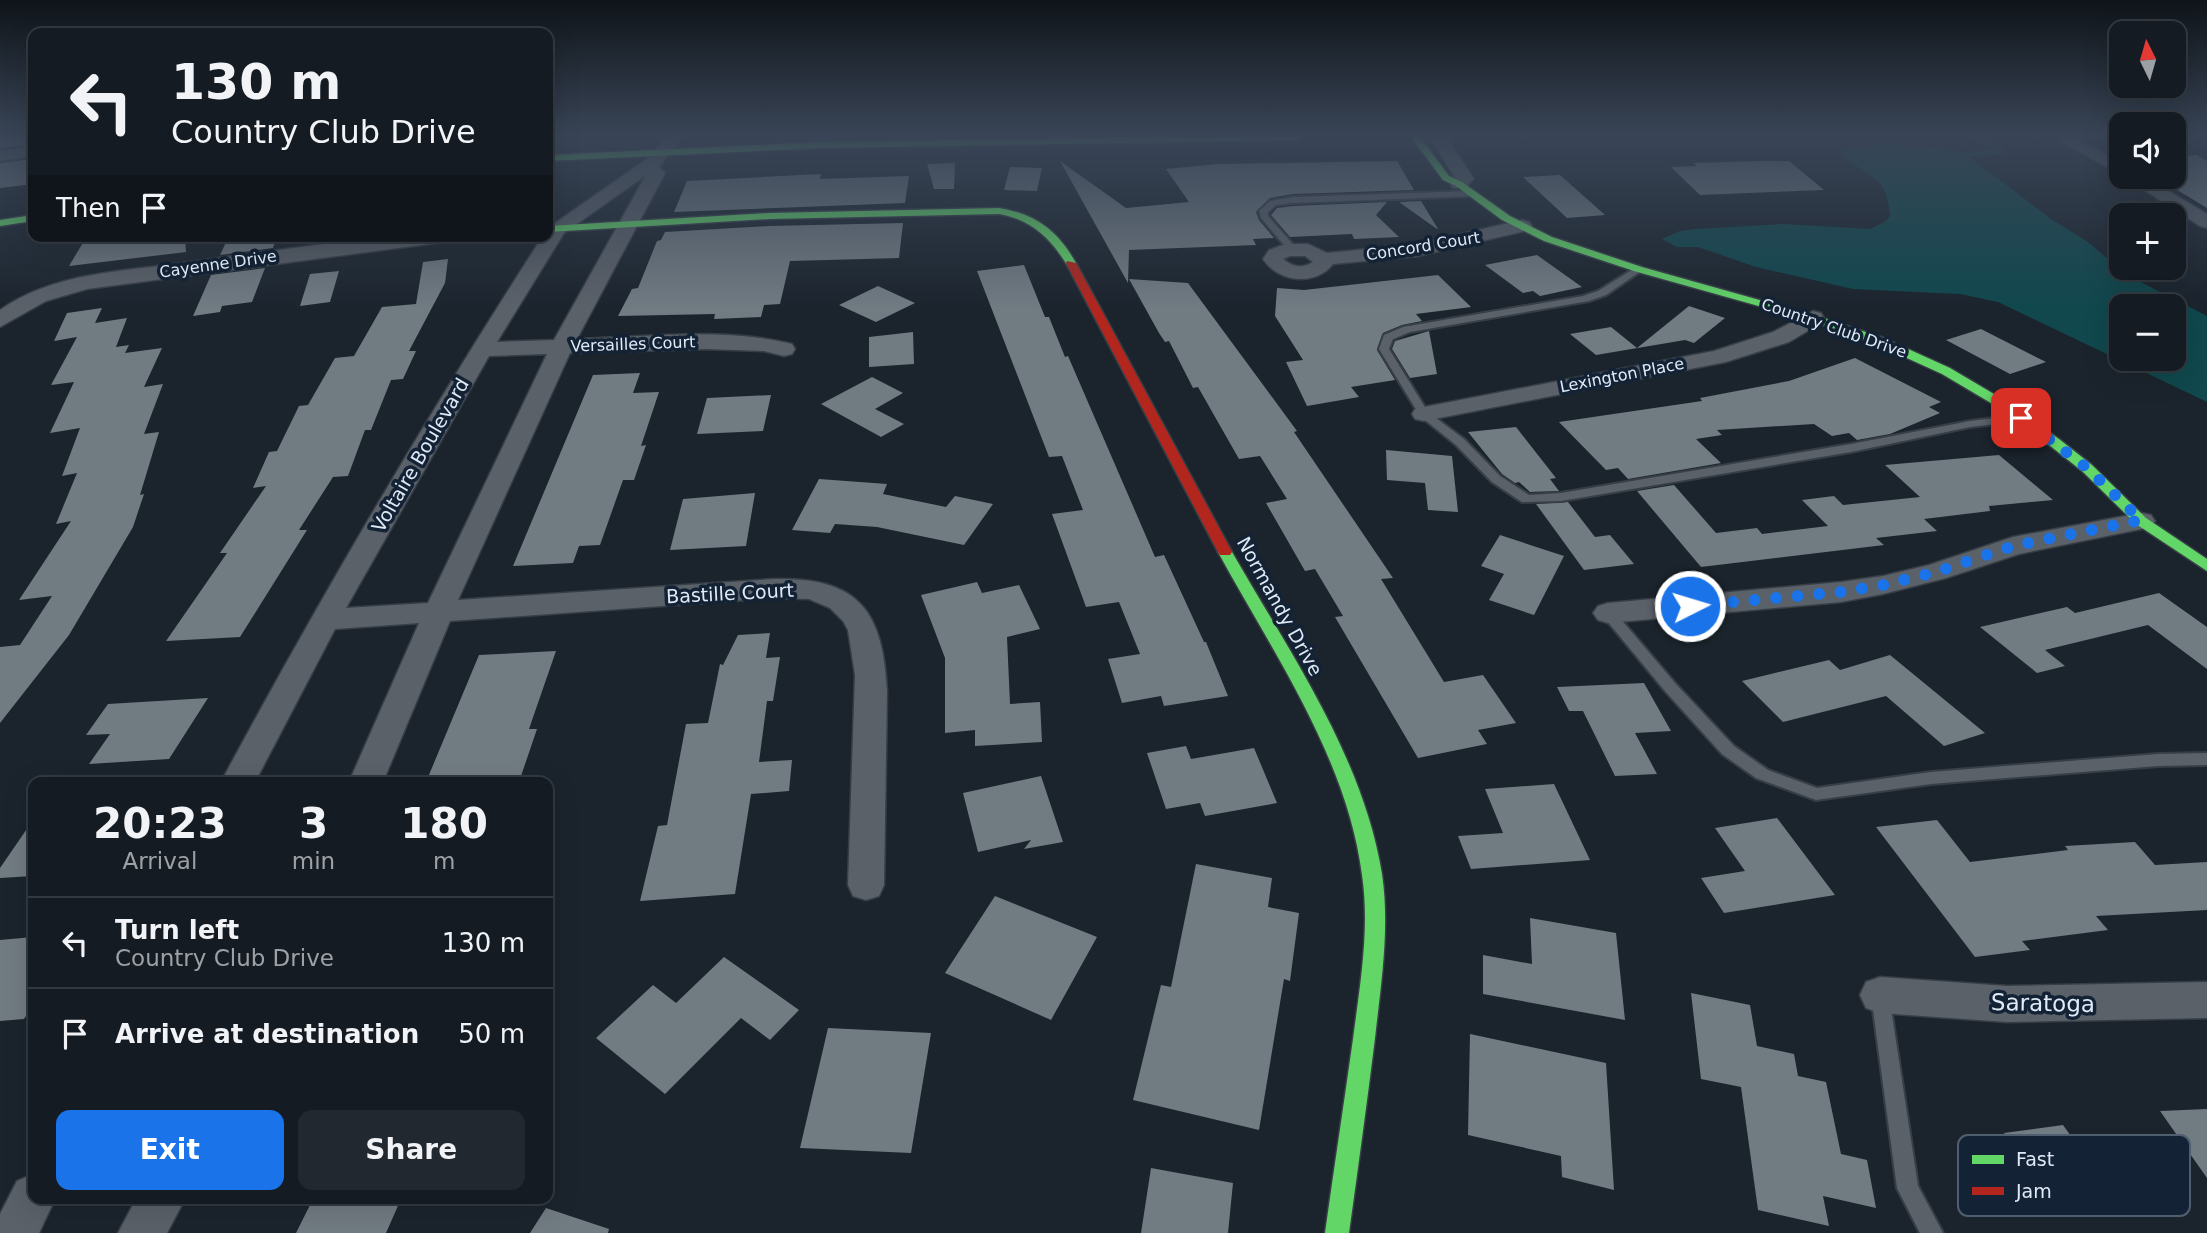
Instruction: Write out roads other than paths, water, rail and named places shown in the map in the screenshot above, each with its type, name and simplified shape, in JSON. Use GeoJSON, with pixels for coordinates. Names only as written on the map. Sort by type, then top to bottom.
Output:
{"type":"FeatureCollection","features":[{"type":"Feature","properties":{"kind":"street","name":"Voltaire Boulevard"},"geometry":{"type":"LineString","coordinates":[[553,228],[604,195]]}},
{"type":"Feature","properties":{"kind":"street"},"geometry":{"type":"LineString","coordinates":[[368,777],[438,613],[561,347],[643,195]]}},
{"type":"Feature","properties":{"kind":"street","name":"Country Club Drive"},"geometry":{"type":"LineString","coordinates":[[1474,195],[1522,226],[1572,248],[1813,318],[1913,354],[1989,396],[2021,418],[2087,468],[2141,520],[2207,566]]}},
{"type":"Feature","properties":{"kind":"street"},"geometry":{"type":"LineString","coordinates":[[2162,195],[2207,222]]}},
{"type":"Feature","properties":{"kind":"street","name":"Normandy Drive"},"geometry":{"type":"LineString","coordinates":[[625,225],[769,216],[1013,212],[1038,220],[1050,230],[1063,248],[1319,721],[1356,810],[1368,852],[1375,900],[1370,988],[1337,1233]]}},
{"type":"Feature","properties":{"kind":"street"},"geometry":{"type":"LineString","coordinates":[[0,223],[28,219]]}},
{"type":"Feature","properties":{"kind":"street"},"geometry":{"type":"LineString","coordinates":[[553,229],[625,225]]}},
{"type":"Feature","properties":{"kind":"street","name":"Concord Court"},"geometry":{"type":"LineString","coordinates":[[1292,249],[1276,254],[1274,263],[1286,270],[1307,272],[1322,267],[1324,259],[1418,250],[1522,226]]}},
{"type":"Feature","properties":{"kind":"street","name":"Cayenne Drive"},"geometry":{"type":"LineString","coordinates":[[0,320],[18,307],[47,294],[97,282],[242,260],[394,242]]}},
{"type":"Feature","properties":{"kind":"street","name":"Voltaire Boulevard"},"geometry":{"type":"LineString","coordinates":[[241,777],[325,620],[544,242]]}},
{"type":"Feature","properties":{"kind":"street","name":"Lexington Place"},"geometry":{"type":"LineString","coordinates":[[1424,414],[1718,356],[1781,337],[1813,318]]}},
{"type":"Feature","properties":{"kind":"street","name":"Versailles Court"},"geometry":{"type":"LineString","coordinates":[[481,349],[735,342],[784,349]]}},
{"type":"Feature","properties":{"kind":"street"},"geometry":{"type":"LineString","coordinates":[[1608,613],[1841,592],[1883,585],[1936,572],[2013,546],[2141,520]]}},
{"type":"Feature","properties":{"kind":"street","name":"Bastille Court"},"geometry":{"type":"LineString","coordinates":[[325,620],[752,589],[794,588],[820,592],[839,601],[859,622],[867,653],[871,705],[866,885]]}},
{"type":"Feature","properties":{"kind":"street","name":"Saratoga"},"geometry":{"type":"LineString","coordinates":[[1880,995],[2007,1004],[2207,1000]]}},
{"type":"Feature","properties":{"kind":"street"},"geometry":{"type":"LineString","coordinates":[[15,1233],[30,1204]]}},
{"type":"Feature","properties":{"kind":"street"},"geometry":{"type":"LineString","coordinates":[[141,1233],[159,1204]]}},
{"type":"Feature","properties":{"kind":"lane"},"geometry":{"type":"LineString","coordinates":[[1292,249],[1264,216],[1263,211],[1269,205],[1293,200],[1378,195]]}},
{"type":"Feature","properties":{"kind":"lane"},"geometry":{"type":"LineString","coordinates":[[1638,269],[1602,293],[1585,299],[1406,329],[1388,337],[1384,349],[1424,414],[1460,442],[1496,480],[1526,499],[1608,490],[1851,448],[1970,424],[2021,418]]}},
{"type":"Feature","properties":{"kind":"lane"},"geometry":{"type":"LineString","coordinates":[[1608,613],[1728,750],[1762,774],[1816,794],[1931,778],[2158,760],[2207,759]]}},
{"type":"Feature","properties":{"kind":"lane"},"geometry":{"type":"LineString","coordinates":[[1880,995],[1908,1188],[1932,1233]]}}]}
